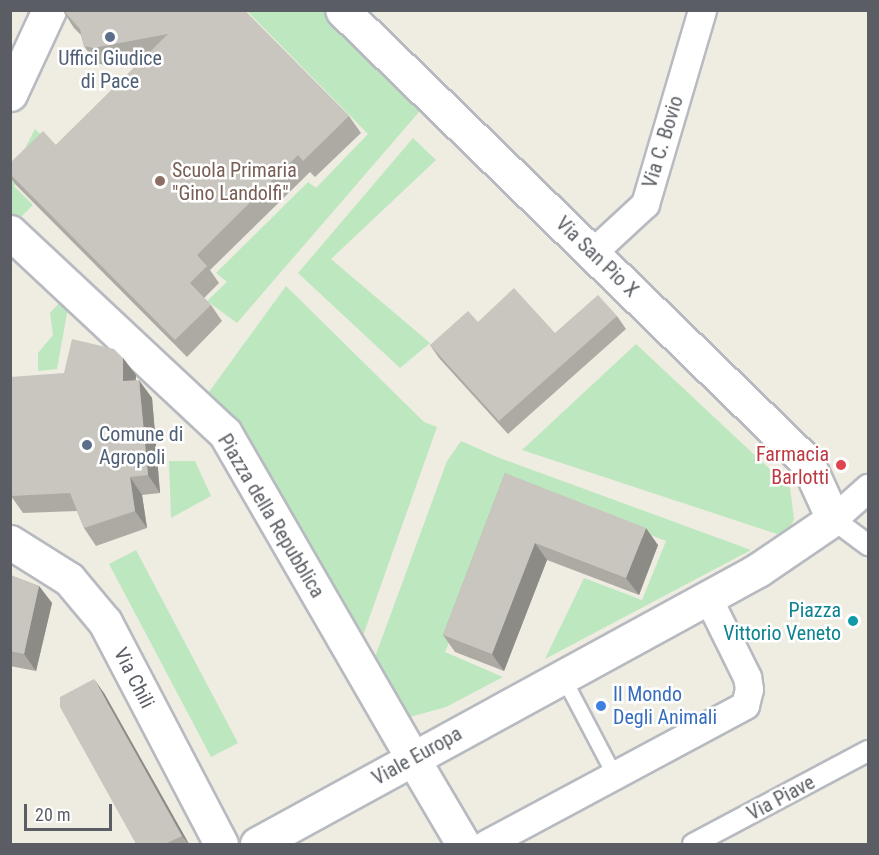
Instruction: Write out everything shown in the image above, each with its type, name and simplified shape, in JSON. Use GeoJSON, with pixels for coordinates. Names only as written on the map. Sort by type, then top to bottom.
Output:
{"type":"FeatureCollection","features":[{"type":"Feature","properties":{"kind":"main road"},"geometry":{"type":"LineString","coordinates":[[10,94],[20,45],[49,10]]}},
{"type":"Feature","properties":{"kind":"main road","name":"Via San Pio X"},"geometry":{"type":"LineString","coordinates":[[342,10],[807,462],[833,519]]}},
{"type":"Feature","properties":{"kind":"main road","name":"Piazza della Repubblica"},"geometry":{"type":"LineString","coordinates":[[10,232],[225,433],[463,844]]}},
{"type":"Feature","properties":{"kind":"main road","name":"Viale Europa"},"geometry":{"type":"LineString","coordinates":[[269,842],[413,759],[758,570],[833,519]]}},
{"type":"Feature","properties":{"kind":"main road","name":"Via Chili"},"geometry":{"type":"LineString","coordinates":[[10,542],[69,579],[105,622],[220,844]]}},
{"type":"Feature","properties":{"kind":"street","name":"Via C. Bovio"},"geometry":{"type":"LineString","coordinates":[[592,252],[645,204],[702,10]]}},
{"type":"Feature","properties":{"kind":"street"},"geometry":{"type":"LineString","coordinates":[[868,488],[833,519],[868,545]]}},
{"type":"Feature","properties":{"kind":"street"},"geometry":{"type":"LineString","coordinates":[[486,844],[745,705],[749,689],[747,677],[708,597]]}},
{"type":"Feature","properties":{"kind":"street","name":"Via Piave"},"geometry":{"type":"LineString","coordinates":[[693,844],[868,751]]}},
{"type":"Feature","properties":{"kind":"lane"},"geometry":{"type":"LineString","coordinates":[[563,677],[615,776]]}},
{"type":"Feature","properties":{"kind":"green space"},"geometry":{"type":"Polygon","coordinates":[[[247,11],[329,11],[425,105],[237,323],[207,301],[227,282],[216,273],[308,182],[316,188],[368,134],[247,11]]]}},
{"type":"Feature","properties":{"kind":"green space"},"geometry":{"type":"Polygon","coordinates":[[[35,129],[52,145],[14,186],[33,205],[17,221],[11,216],[10,177],[35,129]]]}},
{"type":"Feature","properties":{"kind":"green space"},"geometry":{"type":"Polygon","coordinates":[[[413,138],[436,160],[331,259],[430,343],[400,368],[298,273],[413,138]]]}},
{"type":"Feature","properties":{"kind":"green space"},"geometry":{"type":"Polygon","coordinates":[[[286,286],[424,422],[437,427],[359,647],[235,420],[206,396],[286,286]]]}},
{"type":"Feature","properties":{"kind":"green space"},"geometry":{"type":"Polygon","coordinates":[[[60,302],[68,308],[57,369],[38,371],[38,353],[53,335],[50,313],[60,302]]]}},
{"type":"Feature","properties":{"kind":"green space"},"geometry":{"type":"Polygon","coordinates":[[[636,344],[790,488],[794,519],[786,537],[522,450],[636,344]]]}},
{"type":"Feature","properties":{"kind":"green space"},"geometry":{"type":"Polygon","coordinates":[[[461,441],[497,457],[751,550],[545,659],[584,578],[642,600],[666,541],[516,484],[445,652],[503,677],[446,707],[410,717],[372,665],[447,461],[461,441]]]}},
{"type":"Feature","properties":{"kind":"green space"},"geometry":{"type":"Polygon","coordinates":[[[169,461],[195,461],[211,496],[171,518],[169,461]]]}},
{"type":"Feature","properties":{"kind":"green space"},"geometry":{"type":"Polygon","coordinates":[[[136,550],[238,743],[211,757],[109,564],[136,550]]]}},
{"type":"Feature","properties":{"kind":"building","name":"Scuola Primaria \"Gino Landolfi\""},"geometry":{"type":"Polygon","coordinates":[[[63,10],[244,10],[349,116],[303,161],[298,155],[197,255],[207,266],[190,283],[211,305],[175,340],[10,174],[10,163],[43,131],[56,145],[168,34],[93,48],[84,46],[80,29],[63,10]]]}},
{"type":"Feature","properties":{"kind":"building"},"geometry":{"type":"Polygon","coordinates":[[[514,288],[555,333],[598,295],[617,316],[499,421],[430,345],[468,311],[478,322],[514,288]]]}},
{"type":"Feature","properties":{"kind":"building","name":"Comune di Agropoli"},"geometry":{"type":"Polygon","coordinates":[[[72,339],[114,349],[123,358],[123,381],[139,380],[148,475],[130,477],[135,511],[84,528],[70,493],[11,496],[10,486],[10,377],[64,373],[72,339]]]}},
{"type":"Feature","properties":{"kind":"building"},"geometry":{"type":"Polygon","coordinates":[[[505,473],[646,528],[626,578],[535,543],[492,654],[443,635],[505,473]]]}},
{"type":"Feature","properties":{"kind":"building"},"geometry":{"type":"Polygon","coordinates":[[[10,575],[39,586],[24,654],[10,651],[10,575]]]}},
{"type":"Feature","properties":{"kind":"building"},"geometry":{"type":"Polygon","coordinates":[[[94,679],[182,836],[165,844],[136,844],[60,707],[60,697],[94,679]]]}},
{"type":"Feature","properties":{"kind":"place","name":"Uffici Giudice di Pace"},"geometry":{"type":"Point","coordinates":[110,37]}},
{"type":"Feature","properties":{"kind":"place","name":"Scuola Primaria \"Gino Landolfi\""},"geometry":{"type":"Point","coordinates":[160,181]}},
{"type":"Feature","properties":{"kind":"place","name":"Comune di Agropoli"},"geometry":{"type":"Point","coordinates":[87,445]}},
{"type":"Feature","properties":{"kind":"place","name":"Farmacia Barlotti"},"geometry":{"type":"Point","coordinates":[841,465]}},
{"type":"Feature","properties":{"kind":"place","name":"Piazza Vittorio Veneto"},"geometry":{"type":"Point","coordinates":[853,621]}},
{"type":"Feature","properties":{"kind":"place","name":"Il Mondo Degli Animali"},"geometry":{"type":"Point","coordinates":[601,706]}}]}
